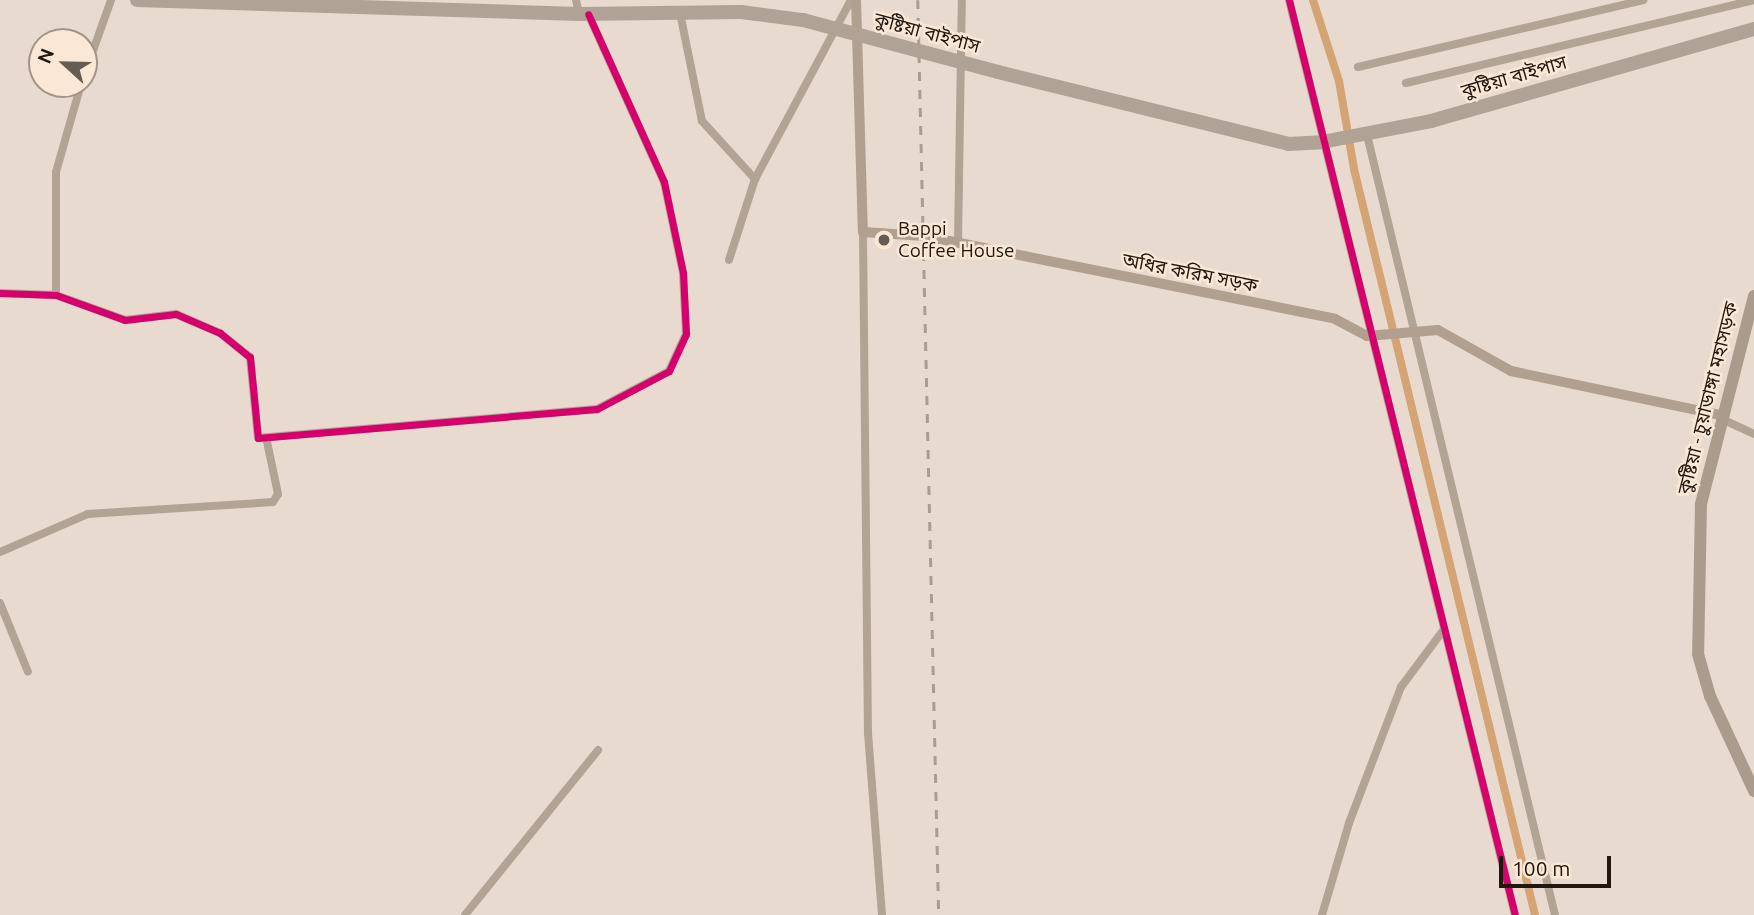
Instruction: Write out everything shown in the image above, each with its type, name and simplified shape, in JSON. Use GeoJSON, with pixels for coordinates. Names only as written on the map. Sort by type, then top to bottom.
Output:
{"type":"FeatureCollection","features":[{"type":"Feature","properties":{"kind":"highway","name":"কুষ্টিয়া বাইপাস"},"geometry":{"type":"LineString","coordinates":[[137,0],[581,9],[803,20],[1288,144],[1324,142],[1366,135],[1711,40],[1753,34]]}},
{"type":"Feature","properties":{"kind":"main road"},"geometry":{"type":"LineString","coordinates":[[854,0],[863,232]]}},
{"type":"Feature","properties":{"kind":"main road","name":"অধির করিম সড়ক"},"geometry":{"type":"LineString","coordinates":[[863,232],[958,243],[1335,319],[1374,335]]}},
{"type":"Feature","properties":{"kind":"main road","name":"কুষ্টিয়া - চুয়াডাঙ্গা মহাসড়ক"},"geometry":{"type":"LineString","coordinates":[[1754,296],[1701,504],[1698,654],[1710,696],[1754,791]]}},
{"type":"Feature","properties":{"kind":"main road"},"geometry":{"type":"LineString","coordinates":[[1374,335],[1414,328],[1438,330],[1511,371],[1724,418]]}},
{"type":"Feature","properties":{"kind":"street"},"geometry":{"type":"LineString","coordinates":[[98,37],[111,0]]}},
{"type":"Feature","properties":{"kind":"street"},"geometry":{"type":"LineString","coordinates":[[729,260],[755,179],[854,0]]}},
{"type":"Feature","properties":{"kind":"street"},"geometry":{"type":"LineString","coordinates":[[958,243],[962,0]]}},
{"type":"Feature","properties":{"kind":"street"},"geometry":{"type":"LineString","coordinates":[[1289,0],[1374,335],[1442,632],[1515,915]]}},
{"type":"Feature","properties":{"kind":"street"},"geometry":{"type":"LineString","coordinates":[[1357,67],[1643,0]]}},
{"type":"Feature","properties":{"kind":"street"},"geometry":{"type":"LineString","coordinates":[[1406,83],[1754,0]]}},
{"type":"Feature","properties":{"kind":"street"},"geometry":{"type":"LineString","coordinates":[[0,293],[56,295],[125,320],[188,316],[243,347],[252,362],[253,432],[266,438],[580,414],[655,381],[678,359],[686,334],[683,273],[670,204],[581,9]]}},
{"type":"Feature","properties":{"kind":"street"},"geometry":{"type":"LineString","coordinates":[[680,13],[702,121],[755,179]]}},
{"type":"Feature","properties":{"kind":"street"},"geometry":{"type":"LineString","coordinates":[[56,295],[56,172],[77,98]]}},
{"type":"Feature","properties":{"kind":"street"},"geometry":{"type":"LineString","coordinates":[[1366,135],[1555,915]]}},
{"type":"Feature","properties":{"kind":"street"},"geometry":{"type":"LineString","coordinates":[[863,232],[868,733],[882,915]]}},
{"type":"Feature","properties":{"kind":"street"},"geometry":{"type":"LineString","coordinates":[[1724,418],[1754,433]]}},
{"type":"Feature","properties":{"kind":"street"},"geometry":{"type":"LineString","coordinates":[[0,552],[88,514],[273,502],[278,494],[266,438]]}},
{"type":"Feature","properties":{"kind":"street"},"geometry":{"type":"LineString","coordinates":[[0,603],[28,672]]}},
{"type":"Feature","properties":{"kind":"street"},"geometry":{"type":"LineString","coordinates":[[1322,915],[1349,823],[1401,687],[1442,632]]}},
{"type":"Feature","properties":{"kind":"street"},"geometry":{"type":"LineString","coordinates":[[465,915],[598,750]]}},
{"type":"Feature","properties":{"kind":"waterway"},"geometry":{"type":"LineString","coordinates":[[1313,0],[1339,81],[1354,169],[1535,915]]}},
{"type":"Feature","properties":{"kind":"railway"},"geometry":{"type":"LineString","coordinates":[[918,0],[939,915]]}},
{"type":"Feature","properties":{"kind":"cycle path"},"geometry":{"type":"LineString","coordinates":[[1289,0],[1515,915]]}},
{"type":"Feature","properties":{"kind":"cycle path"},"geometry":{"type":"LineString","coordinates":[[0,293],[56,295],[125,320],[176,314],[220,333],[250,357],[258,438],[597,409],[669,371],[686,334],[683,273],[664,182],[588,14]]}},
{"type":"Feature","properties":{"kind":"place","name":"Bappi Coffee House"},"geometry":{"type":"Point","coordinates":[884,240]}}]}
